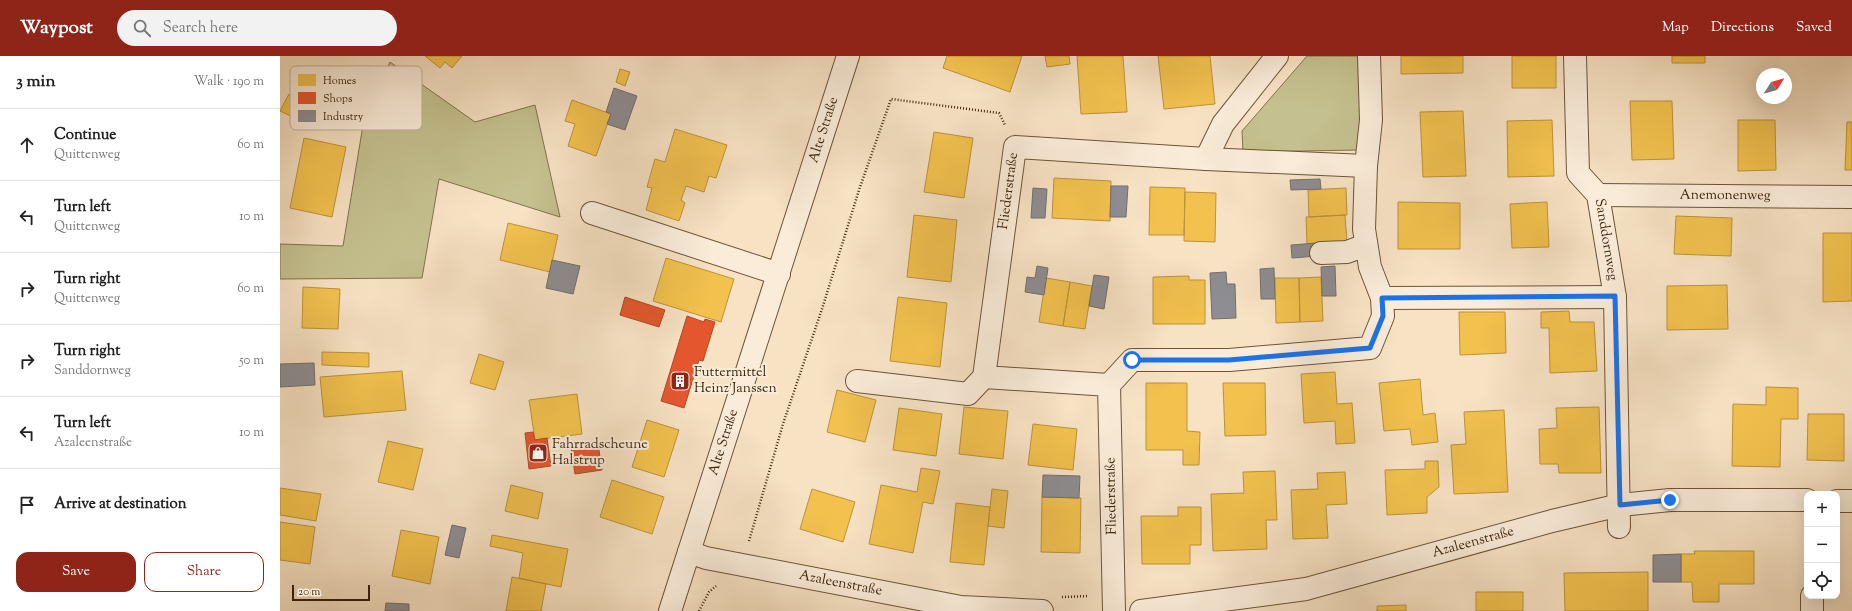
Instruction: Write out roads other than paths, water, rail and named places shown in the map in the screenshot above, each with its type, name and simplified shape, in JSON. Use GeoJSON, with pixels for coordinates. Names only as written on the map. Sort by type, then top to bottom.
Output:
{"type":"FeatureCollection","features":[{"type":"Feature","properties":{"kind":"street","name":"Alte Straße"},"geometry":{"type":"LineString","coordinates":[[670,611],[848,56]]}},
{"type":"Feature","properties":{"kind":"street"},"geometry":{"type":"LineString","coordinates":[[1206,159],[1223,124],[1277,56]]}},
{"type":"Feature","properties":{"kind":"street"},"geometry":{"type":"LineString","coordinates":[[857,381],[968,394],[984,377],[1109,385],[1132,360],[1229,360],[1370,348],[1383,316],[1382,298],[1370,268],[1364,229],[1366,166],[1371,120],[1369,56]]}},
{"type":"Feature","properties":{"kind":"street","name":"Sanddornweg"},"geometry":{"type":"LineString","coordinates":[[1575,56],[1578,173],[1598,195],[1615,296],[1620,505],[1619,527]]}},
{"type":"Feature","properties":{"kind":"street","name":"Fliederstraße"},"geometry":{"type":"LineString","coordinates":[[984,377],[1015,147],[1206,159],[1366,166]]}},
{"type":"Feature","properties":{"kind":"street","name":"Anemonenweg"},"geometry":{"type":"LineString","coordinates":[[1598,195],[1852,197]]}},
{"type":"Feature","properties":{"kind":"street"},"geometry":{"type":"LineString","coordinates":[[592,213],[779,274]]}},
{"type":"Feature","properties":{"kind":"street"},"geometry":{"type":"LineString","coordinates":[[1321,254],[1347,252],[1366,245]]}},
{"type":"Feature","properties":{"kind":"street"},"geometry":{"type":"LineString","coordinates":[[1382,298],[1615,296]]}},
{"type":"Feature","properties":{"kind":"street","name":"Fliederstraße"},"geometry":{"type":"LineString","coordinates":[[1109,385],[1114,611]]}},
{"type":"Feature","properties":{"kind":"street","name":"Azaleenstraße"},"geometry":{"type":"LineString","coordinates":[[1141,611],[1306,590],[1552,521],[1620,505],[1670,500],[1804,500]]}},
{"type":"Feature","properties":{"kind":"street"},"geometry":{"type":"LineString","coordinates":[[1840,500],[1852,501]]}},
{"type":"Feature","properties":{"kind":"street","name":"Azaleenstraße"},"geometry":{"type":"LineString","coordinates":[[689,552],[706,558],[961,607],[1042,611]]}},
{"type":"Feature","properties":{"kind":"street"},"geometry":{"type":"LineString","coordinates":[[1812,599],[1812,611]]}},
{"type":"Feature","properties":{"kind":"place","name":"Futtermittel Heinz Janssen"},"geometry":{"type":"Point","coordinates":[680,381]}},
{"type":"Feature","properties":{"kind":"place","name":"Fahrradscheune Halstrup"},"geometry":{"type":"Point","coordinates":[538,453]}}]}
